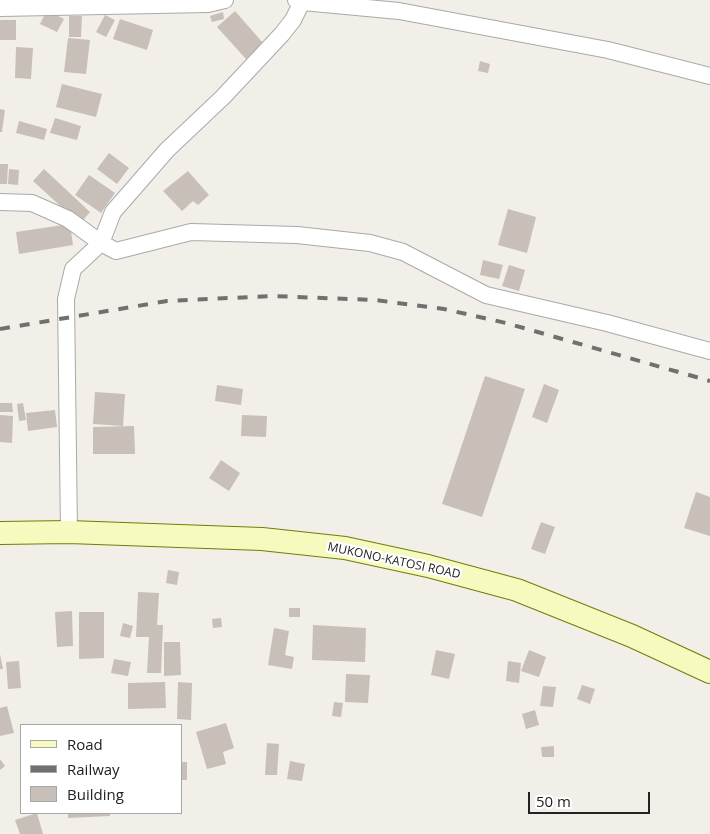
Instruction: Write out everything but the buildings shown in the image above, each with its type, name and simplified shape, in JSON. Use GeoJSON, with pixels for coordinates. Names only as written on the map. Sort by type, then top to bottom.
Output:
{"type":"FeatureCollection","features":[{"type":"Feature","properties":{"kind":"main road","name":"MUKONO-KATOSI ROAD"},"geometry":{"type":"LineString","coordinates":[[0,533],[70,532],[262,539],[345,548],[428,566],[517,590],[632,636],[710,672]]}},
{"type":"Feature","properties":{"kind":"street"},"geometry":{"type":"LineString","coordinates":[[0,8],[208,4],[225,0]]}},
{"type":"Feature","properties":{"kind":"street"},"geometry":{"type":"LineString","coordinates":[[70,532],[66,299],[73,269],[101,242],[113,212],[167,150],[223,96],[282,34],[301,1],[398,11],[608,50],[710,76]]}},
{"type":"Feature","properties":{"kind":"street"},"geometry":{"type":"LineString","coordinates":[[0,202],[32,204],[68,219],[116,251],[192,232],[297,235],[370,243],[403,252],[486,295],[607,323],[710,352]]}},
{"type":"Feature","properties":{"kind":"railway"},"geometry":{"type":"LineString","coordinates":[[0,329],[167,301],[272,296],[375,300],[444,309],[506,323],[710,381]]}}]}
